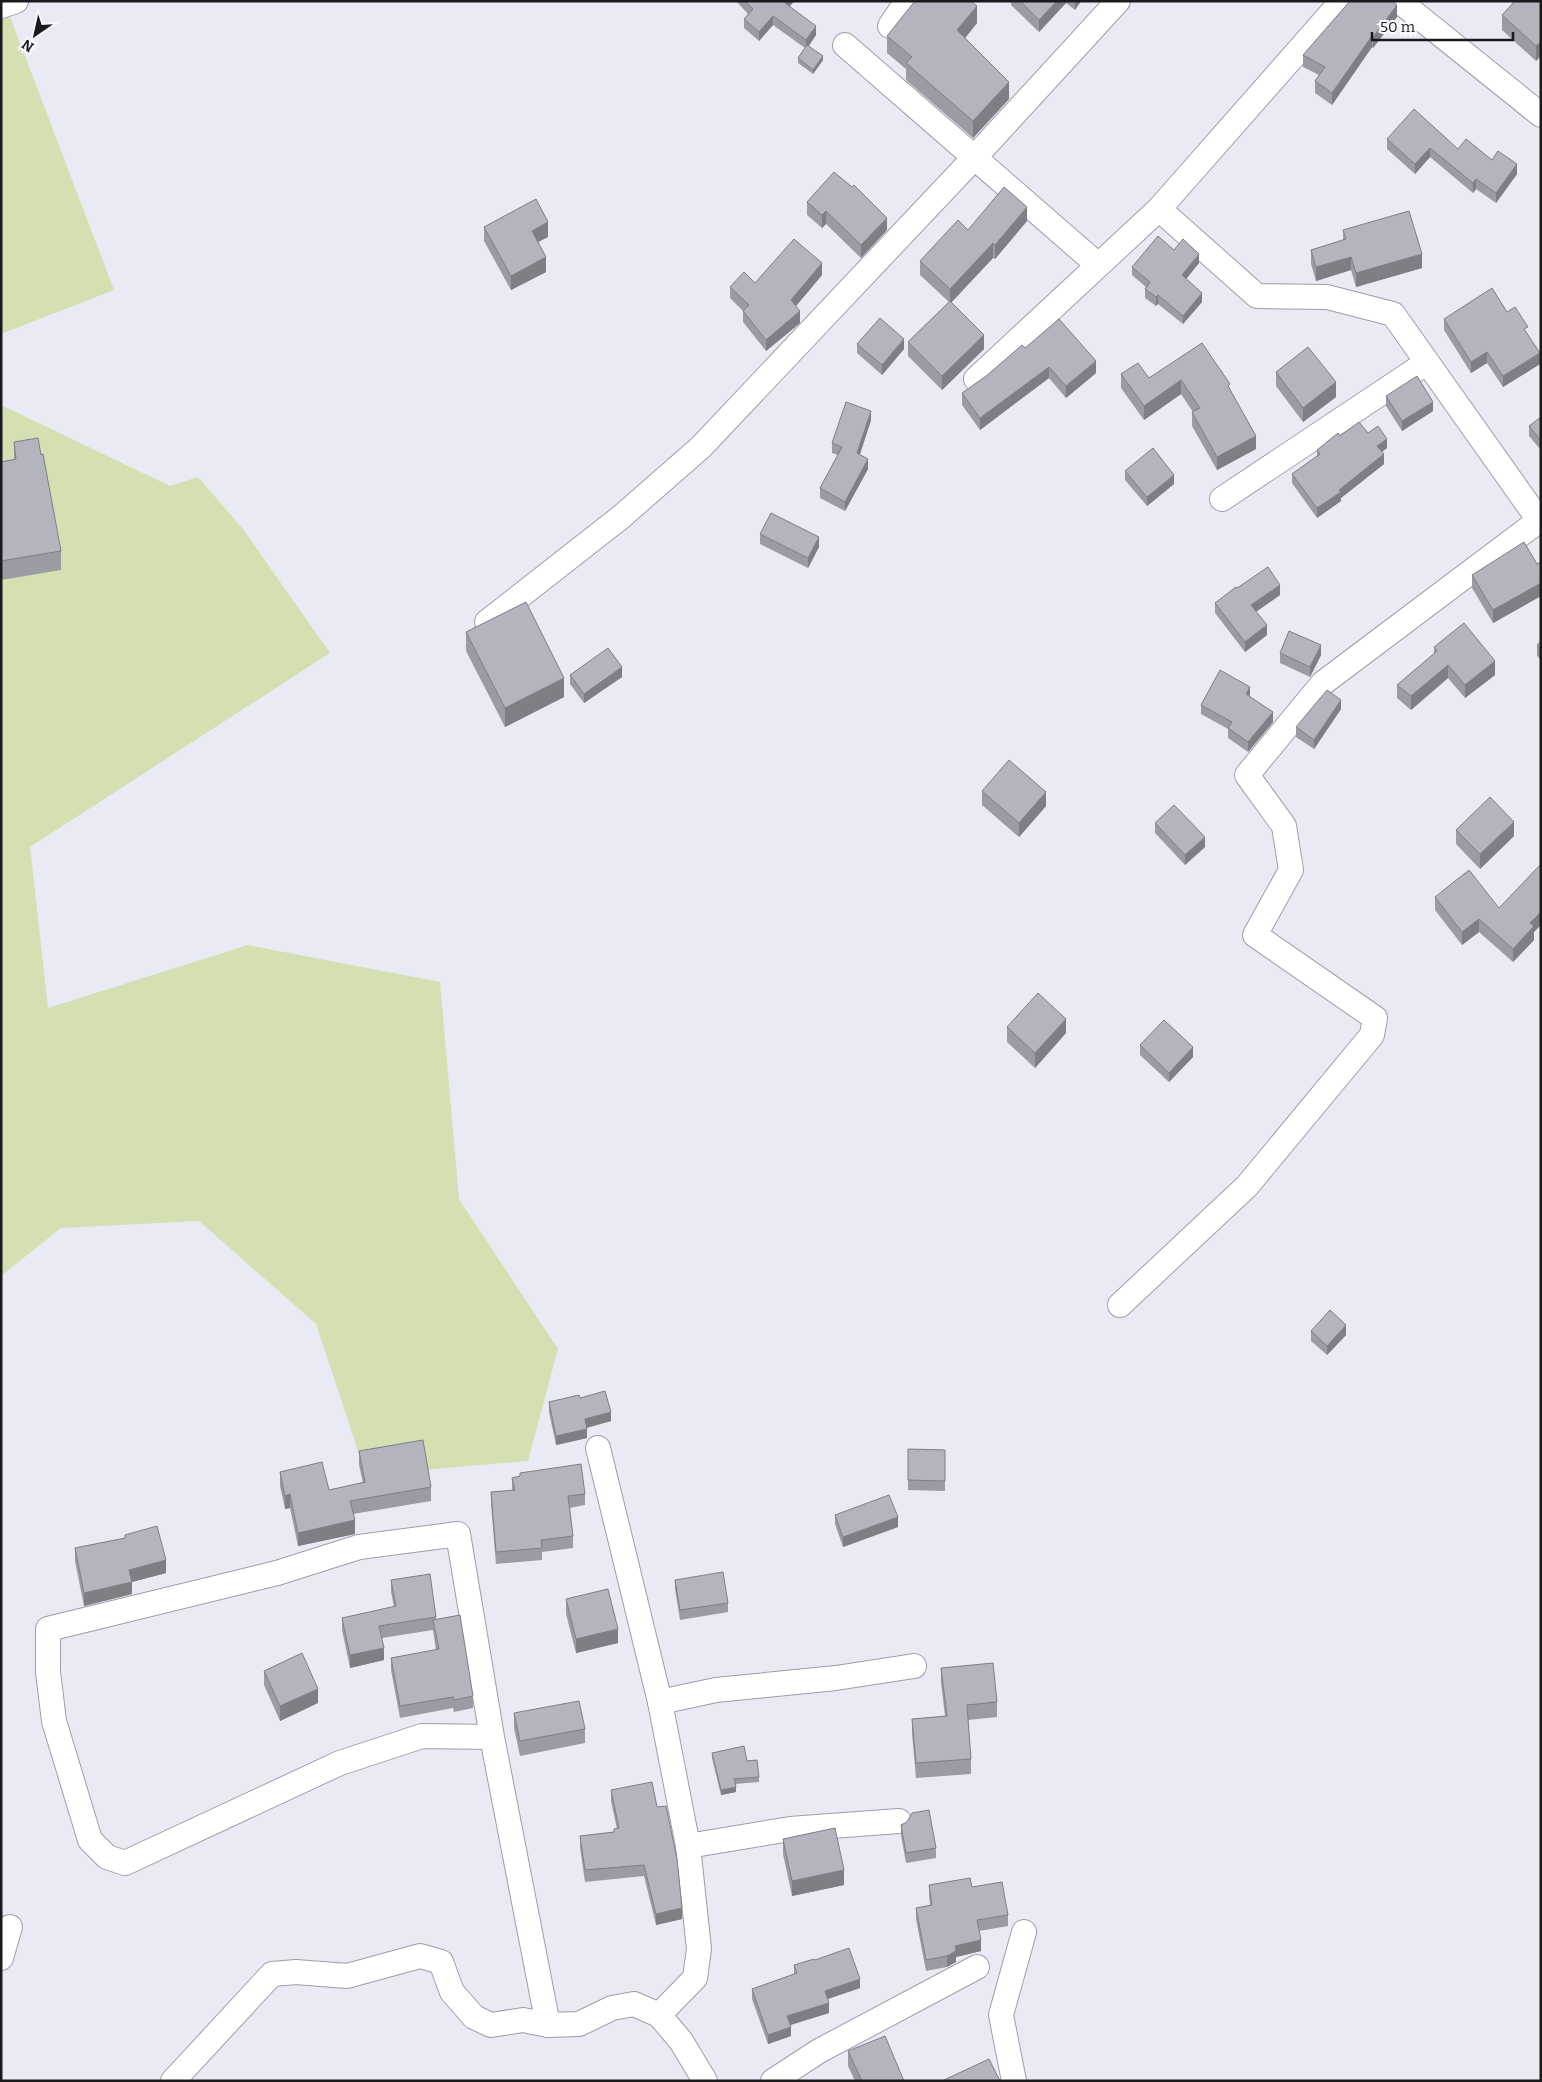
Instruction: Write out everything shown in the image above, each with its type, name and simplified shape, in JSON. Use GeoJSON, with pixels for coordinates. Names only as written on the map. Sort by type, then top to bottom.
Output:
{"type":"FeatureCollection","features":[{"type":"Feature","properties":{"kind":"street"},"geometry":{"type":"LineString","coordinates":[[1,6],[16,1]]}},
{"type":"Feature","properties":{"kind":"street"},"geometry":{"type":"LineString","coordinates":[[890,26],[907,1]]}},
{"type":"Feature","properties":{"kind":"street"},"geometry":{"type":"LineString","coordinates":[[487,622],[621,517],[701,447],[974,158],[1118,1]]}},
{"type":"Feature","properties":{"kind":"street"},"geometry":{"type":"LineString","coordinates":[[976,379],[1159,209],[1342,1]]}},
{"type":"Feature","properties":{"kind":"street"},"geometry":{"type":"LineString","coordinates":[[1399,1],[1541,115]]}},
{"type":"Feature","properties":{"kind":"street"},"geometry":{"type":"LineString","coordinates":[[845,46],[1098,265]]}},
{"type":"Feature","properties":{"kind":"street"},"geometry":{"type":"LineString","coordinates":[[1120,1305],[1247,1186],[1372,1036],[1375,1018],[1256,935],[1291,870],[1284,826],[1247,775],[1323,683],[1540,521],[1393,314],[1326,298],[1257,296],[1159,209]]}},
{"type":"Feature","properties":{"kind":"street"},"geometry":{"type":"LineString","coordinates":[[1222,499],[1426,363]]}},
{"type":"Feature","properties":{"kind":"street"},"geometry":{"type":"LineString","coordinates":[[598,1448],[660,1702],[688,1846],[699,1949],[695,1978],[659,2015]]}},
{"type":"Feature","properties":{"kind":"street"},"geometry":{"type":"LineString","coordinates":[[492,1737],[422,1736],[340,1763],[125,1863],[107,1857],[90,1840],[54,1721],[48,1672],[48,1629],[277,1573],[359,1546],[458,1534],[492,1737],[548,2025]]}},
{"type":"Feature","properties":{"kind":"street"},"geometry":{"type":"LineString","coordinates":[[660,1702],[716,1690],[836,1678],[914,1666]]}},
{"type":"Feature","properties":{"kind":"street"},"geometry":{"type":"LineString","coordinates":[[688,1846],[790,1829],[899,1821]]}},
{"type":"Feature","properties":{"kind":"street"},"geometry":{"type":"LineString","coordinates":[[1,1958],[10,1927]]}},
{"type":"Feature","properties":{"kind":"street"},"geometry":{"type":"LineString","coordinates":[[1014,2081],[1001,2015],[1024,1932]]}},
{"type":"Feature","properties":{"kind":"street"},"geometry":{"type":"LineString","coordinates":[[173,2081],[272,1974],[296,1972],[347,1976],[420,1956],[441,1962],[452,1992],[474,2017],[490,2025],[523,2020],[548,2025],[579,2024],[612,2008],[634,2004],[659,2015],[681,2041],[705,2081]]}},
{"type":"Feature","properties":{"kind":"street"},"geometry":{"type":"LineString","coordinates":[[773,2081],[819,2051],[977,1967]]}},
{"type":"Feature","properties":{"kind":"green space"},"geometry":{"type":"Polygon","coordinates":[[[1,1],[4,1],[114,290],[1,334],[1,1]]]}},
{"type":"Feature","properties":{"kind":"green space"},"geometry":{"type":"Polygon","coordinates":[[[1,405],[170,486],[198,477],[243,529],[330,653],[30,847],[48,1008],[248,945],[440,982],[459,1199],[558,1349],[528,1461],[366,1475],[316,1324],[199,1221],[61,1228],[1,1276],[1,405]]]}},
{"type":"Feature","properties":{"kind":"building"},"geometry":{"type":"Polygon","coordinates":[[[745,1],[786,1],[785,3],[816,26],[806,40],[773,16],[759,32],[744,19],[753,9],[745,1]]]}},
{"type":"Feature","properties":{"kind":"building"},"geometry":{"type":"Polygon","coordinates":[[[915,1],[971,1],[977,6],[957,30],[1009,82],[973,121],[906,63],[912,57],[887,36],[915,1]]]}},
{"type":"Feature","properties":{"kind":"building"},"geometry":{"type":"Polygon","coordinates":[[[1020,1],[1057,1],[1039,20],[1020,1]]]}},
{"type":"Feature","properties":{"kind":"building"},"geometry":{"type":"Polygon","coordinates":[[[1350,1],[1392,1],[1397,5],[1372,36],[1332,93],[1315,81],[1325,67],[1303,55],[1350,1]]]}},
{"type":"Feature","properties":{"kind":"building"},"geometry":{"type":"Polygon","coordinates":[[[1515,1],[1541,1],[1541,42],[1536,46],[1502,15],[1515,1]]]}},
{"type":"Feature","properties":{"kind":"building"},"geometry":{"type":"Polygon","coordinates":[[[807,45],[823,56],[813,70],[798,58],[807,45]]]}},
{"type":"Feature","properties":{"kind":"building"},"geometry":{"type":"Polygon","coordinates":[[[1414,109],[1458,149],[1466,139],[1492,160],[1498,151],[1517,164],[1496,193],[1476,179],[1473,183],[1430,148],[1415,164],[1387,139],[1414,109]]]}},
{"type":"Feature","properties":{"kind":"building"},"geometry":{"type":"Polygon","coordinates":[[[834,172],[852,187],[854,185],[887,218],[861,245],[826,211],[822,215],[807,202],[834,172]]]}},
{"type":"Feature","properties":{"kind":"building"},"geometry":{"type":"Polygon","coordinates":[[[1004,187],[1027,207],[995,245],[993,243],[950,289],[920,261],[958,220],[968,230],[1004,187]]]}},
{"type":"Feature","properties":{"kind":"building"},"geometry":{"type":"Polygon","coordinates":[[[536,199],[548,222],[532,231],[546,257],[511,276],[484,227],[536,199]]]}},
{"type":"Feature","properties":{"kind":"building"},"geometry":{"type":"Polygon","coordinates":[[[1409,211],[1422,254],[1356,273],[1351,257],[1316,267],[1311,250],[1346,239],[1343,230],[1409,211]]]}},
{"type":"Feature","properties":{"kind":"building"},"geometry":{"type":"Polygon","coordinates":[[[1158,236],[1174,250],[1183,239],[1199,254],[1182,275],[1202,293],[1183,316],[1158,295],[1156,297],[1145,289],[1150,282],[1132,267],[1158,236]]]}},
{"type":"Feature","properties":{"kind":"building"},"geometry":{"type":"Polygon","coordinates":[[[794,239],[822,263],[791,300],[800,311],[766,340],[743,311],[749,305],[730,287],[744,272],[755,283],[794,239]]]}},
{"type":"Feature","properties":{"kind":"building"},"geometry":{"type":"Polygon","coordinates":[[[1492,288],[1507,312],[1515,307],[1528,327],[1524,329],[1540,353],[1503,376],[1487,352],[1471,362],[1444,319],[1492,288]]]}},
{"type":"Feature","properties":{"kind":"building"},"geometry":{"type":"Polygon","coordinates":[[[950,301],[984,335],[942,376],[908,342],[950,301]]]}},
{"type":"Feature","properties":{"kind":"building"},"geometry":{"type":"Polygon","coordinates":[[[880,318],[904,339],[882,365],[857,344],[880,318]]]}},
{"type":"Feature","properties":{"kind":"building"},"geometry":{"type":"Polygon","coordinates":[[[1059,319],[1096,361],[1066,386],[1049,367],[980,418],[962,393],[985,377],[1022,345],[1025,348],[1059,319]]]}},
{"type":"Feature","properties":{"kind":"building"},"geometry":{"type":"Polygon","coordinates":[[[1202,343],[1230,384],[1228,386],[1256,436],[1217,457],[1192,412],[1200,408],[1181,380],[1144,406],[1121,374],[1138,363],[1149,378],[1202,343]]]}},
{"type":"Feature","properties":{"kind":"building"},"geometry":{"type":"Polygon","coordinates":[[[1308,347],[1336,382],[1303,408],[1276,372],[1308,347]]]}},
{"type":"Feature","properties":{"kind":"building"},"geometry":{"type":"Polygon","coordinates":[[[1417,376],[1433,402],[1402,421],[1386,396],[1417,376]]]}},
{"type":"Feature","properties":{"kind":"building"},"geometry":{"type":"Polygon","coordinates":[[[846,402],[871,411],[857,453],[868,459],[845,502],[820,488],[842,447],[832,443],[846,402]]]}},
{"type":"Feature","properties":{"kind":"building"},"geometry":{"type":"Polygon","coordinates":[[[1541,417],[1541,441],[1529,426],[1541,417]]]}},
{"type":"Feature","properties":{"kind":"building"},"geometry":{"type":"Polygon","coordinates":[[[1359,422],[1368,433],[1378,426],[1387,439],[1377,446],[1384,454],[1339,490],[1341,492],[1317,508],[1292,474],[1320,454],[1317,450],[1338,433],[1340,436],[1359,422]]]}},
{"type":"Feature","properties":{"kind":"building"},"geometry":{"type":"Polygon","coordinates":[[[38,438],[41,455],[43,454],[61,551],[1,561],[1,462],[16,459],[14,442],[38,438]]]}},
{"type":"Feature","properties":{"kind":"building"},"geometry":{"type":"Polygon","coordinates":[[[1153,448],[1174,475],[1147,497],[1125,471],[1153,448]]]}},
{"type":"Feature","properties":{"kind":"building"},"geometry":{"type":"Polygon","coordinates":[[[771,513],[819,537],[808,558],[760,534],[771,513]]]}},
{"type":"Feature","properties":{"kind":"building"},"geometry":{"type":"Polygon","coordinates":[[[1524,542],[1537,564],[1541,562],[1541,583],[1493,610],[1472,575],[1524,542]]]}},
{"type":"Feature","properties":{"kind":"building"},"geometry":{"type":"Polygon","coordinates":[[[1268,567],[1280,585],[1251,605],[1267,625],[1245,642],[1215,603],[1268,567]]]}},
{"type":"Feature","properties":{"kind":"building"},"geometry":{"type":"Polygon","coordinates":[[[526,602],[564,678],[505,708],[466,632],[526,602]]]}},
{"type":"Feature","properties":{"kind":"building"},"geometry":{"type":"Polygon","coordinates":[[[1464,623],[1495,661],[1465,685],[1448,665],[1411,696],[1397,685],[1437,651],[1434,647],[1464,623]]]}},
{"type":"Feature","properties":{"kind":"building"},"geometry":{"type":"Polygon","coordinates":[[[1289,631],[1321,645],[1310,667],[1280,653],[1289,631]]]}},
{"type":"Feature","properties":{"kind":"building"},"geometry":{"type":"Polygon","coordinates":[[[1541,641],[1541,649],[1537,645],[1541,641]]]}},
{"type":"Feature","properties":{"kind":"building"},"geometry":{"type":"Polygon","coordinates":[[[608,648],[622,667],[584,694],[570,675],[608,648]]]}},
{"type":"Feature","properties":{"kind":"building"},"geometry":{"type":"Polygon","coordinates":[[[1220,670],[1250,687],[1246,694],[1273,712],[1248,742],[1228,728],[1232,722],[1201,705],[1220,670]]]}},
{"type":"Feature","properties":{"kind":"building"},"geometry":{"type":"Polygon","coordinates":[[[1327,690],[1341,700],[1314,740],[1296,727],[1327,690]]]}},
{"type":"Feature","properties":{"kind":"building"},"geometry":{"type":"Polygon","coordinates":[[[1009,760],[1046,792],[1019,823],[982,791],[1009,760]]]}},
{"type":"Feature","properties":{"kind":"building"},"geometry":{"type":"Polygon","coordinates":[[[1490,797],[1514,822],[1480,854],[1456,830],[1490,797]]]}},
{"type":"Feature","properties":{"kind":"building"},"geometry":{"type":"Polygon","coordinates":[[[1174,805],[1205,837],[1185,855],[1155,823],[1174,805]]]}},
{"type":"Feature","properties":{"kind":"building"},"geometry":{"type":"Polygon","coordinates":[[[1541,864],[1541,912],[1530,923],[1534,926],[1513,949],[1479,919],[1462,932],[1435,897],[1469,870],[1499,908],[1541,864]]]}},
{"type":"Feature","properties":{"kind":"building"},"geometry":{"type":"Polygon","coordinates":[[[1038,993],[1066,1019],[1035,1053],[1007,1027],[1038,993]]]}},
{"type":"Feature","properties":{"kind":"building"},"geometry":{"type":"Polygon","coordinates":[[[1164,1020],[1193,1047],[1169,1073],[1140,1045],[1164,1020]]]}},
{"type":"Feature","properties":{"kind":"building"},"geometry":{"type":"Polygon","coordinates":[[[1330,1310],[1346,1325],[1327,1346],[1311,1331],[1330,1310]]]}},
{"type":"Feature","properties":{"kind":"building"},"geometry":{"type":"Polygon","coordinates":[[[605,1391],[611,1412],[585,1419],[587,1429],[556,1436],[549,1402],[579,1395],[580,1398],[605,1391]]]}},
{"type":"Feature","properties":{"kind":"building"},"geometry":{"type":"Polygon","coordinates":[[[423,1440],[431,1487],[350,1501],[355,1520],[298,1533],[290,1494],[285,1496],[280,1472],[322,1462],[329,1490],[365,1482],[359,1451],[423,1440]]]}},
{"type":"Feature","properties":{"kind":"building"},"geometry":{"type":"Polygon","coordinates":[[[908,1449],[945,1450],[945,1481],[908,1480],[908,1449]]]}},
{"type":"Feature","properties":{"kind":"building"},"geometry":{"type":"Polygon","coordinates":[[[581,1464],[585,1494],[568,1496],[573,1536],[541,1540],[542,1548],[496,1552],[491,1492],[515,1490],[512,1478],[520,1476],[520,1473],[581,1464]]]}},
{"type":"Feature","properties":{"kind":"building"},"geometry":{"type":"Polygon","coordinates":[[[889,1495],[898,1517],[843,1537],[835,1515],[889,1495]]]}},
{"type":"Feature","properties":{"kind":"building"},"geometry":{"type":"Polygon","coordinates":[[[157,1526],[166,1560],[129,1570],[132,1582],[84,1593],[75,1548],[125,1538],[125,1535],[157,1526]]]}},
{"type":"Feature","properties":{"kind":"building"},"geometry":{"type":"Polygon","coordinates":[[[723,1572],[728,1603],[680,1610],[675,1580],[723,1572]]]}},
{"type":"Feature","properties":{"kind":"building"},"geometry":{"type":"Polygon","coordinates":[[[430,1574],[436,1617],[379,1626],[384,1648],[350,1655],[342,1618],[396,1606],[391,1580],[430,1574]]]}},
{"type":"Feature","properties":{"kind":"building"},"geometry":{"type":"Polygon","coordinates":[[[608,1589],[618,1629],[576,1639],[566,1599],[608,1589]]]}},
{"type":"Feature","properties":{"kind":"building"},"geometry":{"type":"Polygon","coordinates":[[[460,1615],[473,1696],[454,1700],[453,1697],[400,1706],[391,1658],[439,1649],[433,1620],[460,1615]]]}},
{"type":"Feature","properties":{"kind":"building"},"geometry":{"type":"Polygon","coordinates":[[[302,1653],[318,1689],[280,1706],[264,1671],[302,1653]]]}},
{"type":"Feature","properties":{"kind":"building"},"geometry":{"type":"Polygon","coordinates":[[[993,1663],[997,1702],[967,1705],[971,1759],[916,1763],[912,1719],[947,1716],[941,1668],[993,1663]]]}},
{"type":"Feature","properties":{"kind":"building"},"geometry":{"type":"Polygon","coordinates":[[[579,1701],[585,1729],[520,1741],[514,1713],[579,1701]]]}},
{"type":"Feature","properties":{"kind":"building"},"geometry":{"type":"Polygon","coordinates":[[[744,1746],[747,1761],[757,1760],[759,1777],[734,1779],[736,1787],[721,1790],[712,1753],[744,1746]]]}},
{"type":"Feature","properties":{"kind":"building"},"geometry":{"type":"Polygon","coordinates":[[[652,1782],[657,1807],[666,1806],[677,1859],[682,1908],[656,1914],[644,1865],[585,1870],[580,1836],[614,1832],[614,1829],[619,1828],[611,1790],[652,1782]]]}},
{"type":"Feature","properties":{"kind":"building"},"geometry":{"type":"Polygon","coordinates":[[[929,1810],[936,1848],[906,1853],[901,1825],[907,1822],[912,1813],[929,1810]]]}},
{"type":"Feature","properties":{"kind":"building"},"geometry":{"type":"Polygon","coordinates":[[[835,1828],[844,1870],[792,1881],[783,1839],[835,1828]]]}},
{"type":"Feature","properties":{"kind":"building"},"geometry":{"type":"Polygon","coordinates":[[[970,1878],[972,1887],[1002,1882],[1008,1915],[977,1920],[981,1940],[955,1946],[956,1951],[947,1956],[926,1960],[916,1908],[932,1905],[929,1885],[970,1878]]]}},
{"type":"Feature","properties":{"kind":"building"},"geometry":{"type":"Polygon","coordinates":[[[849,1948],[860,1979],[825,1991],[829,2003],[787,2016],[791,2027],[768,2035],[752,1989],[797,1973],[794,1965],[849,1948]]]}},
{"type":"Feature","properties":{"kind":"building"},"geometry":{"type":"Polygon","coordinates":[[[885,2036],[904,2081],[862,2081],[848,2051],[885,2036]]]}},
{"type":"Feature","properties":{"kind":"building"},"geometry":{"type":"Polygon","coordinates":[[[989,2059],[1000,2081],[944,2080],[989,2059]]]}}]}
